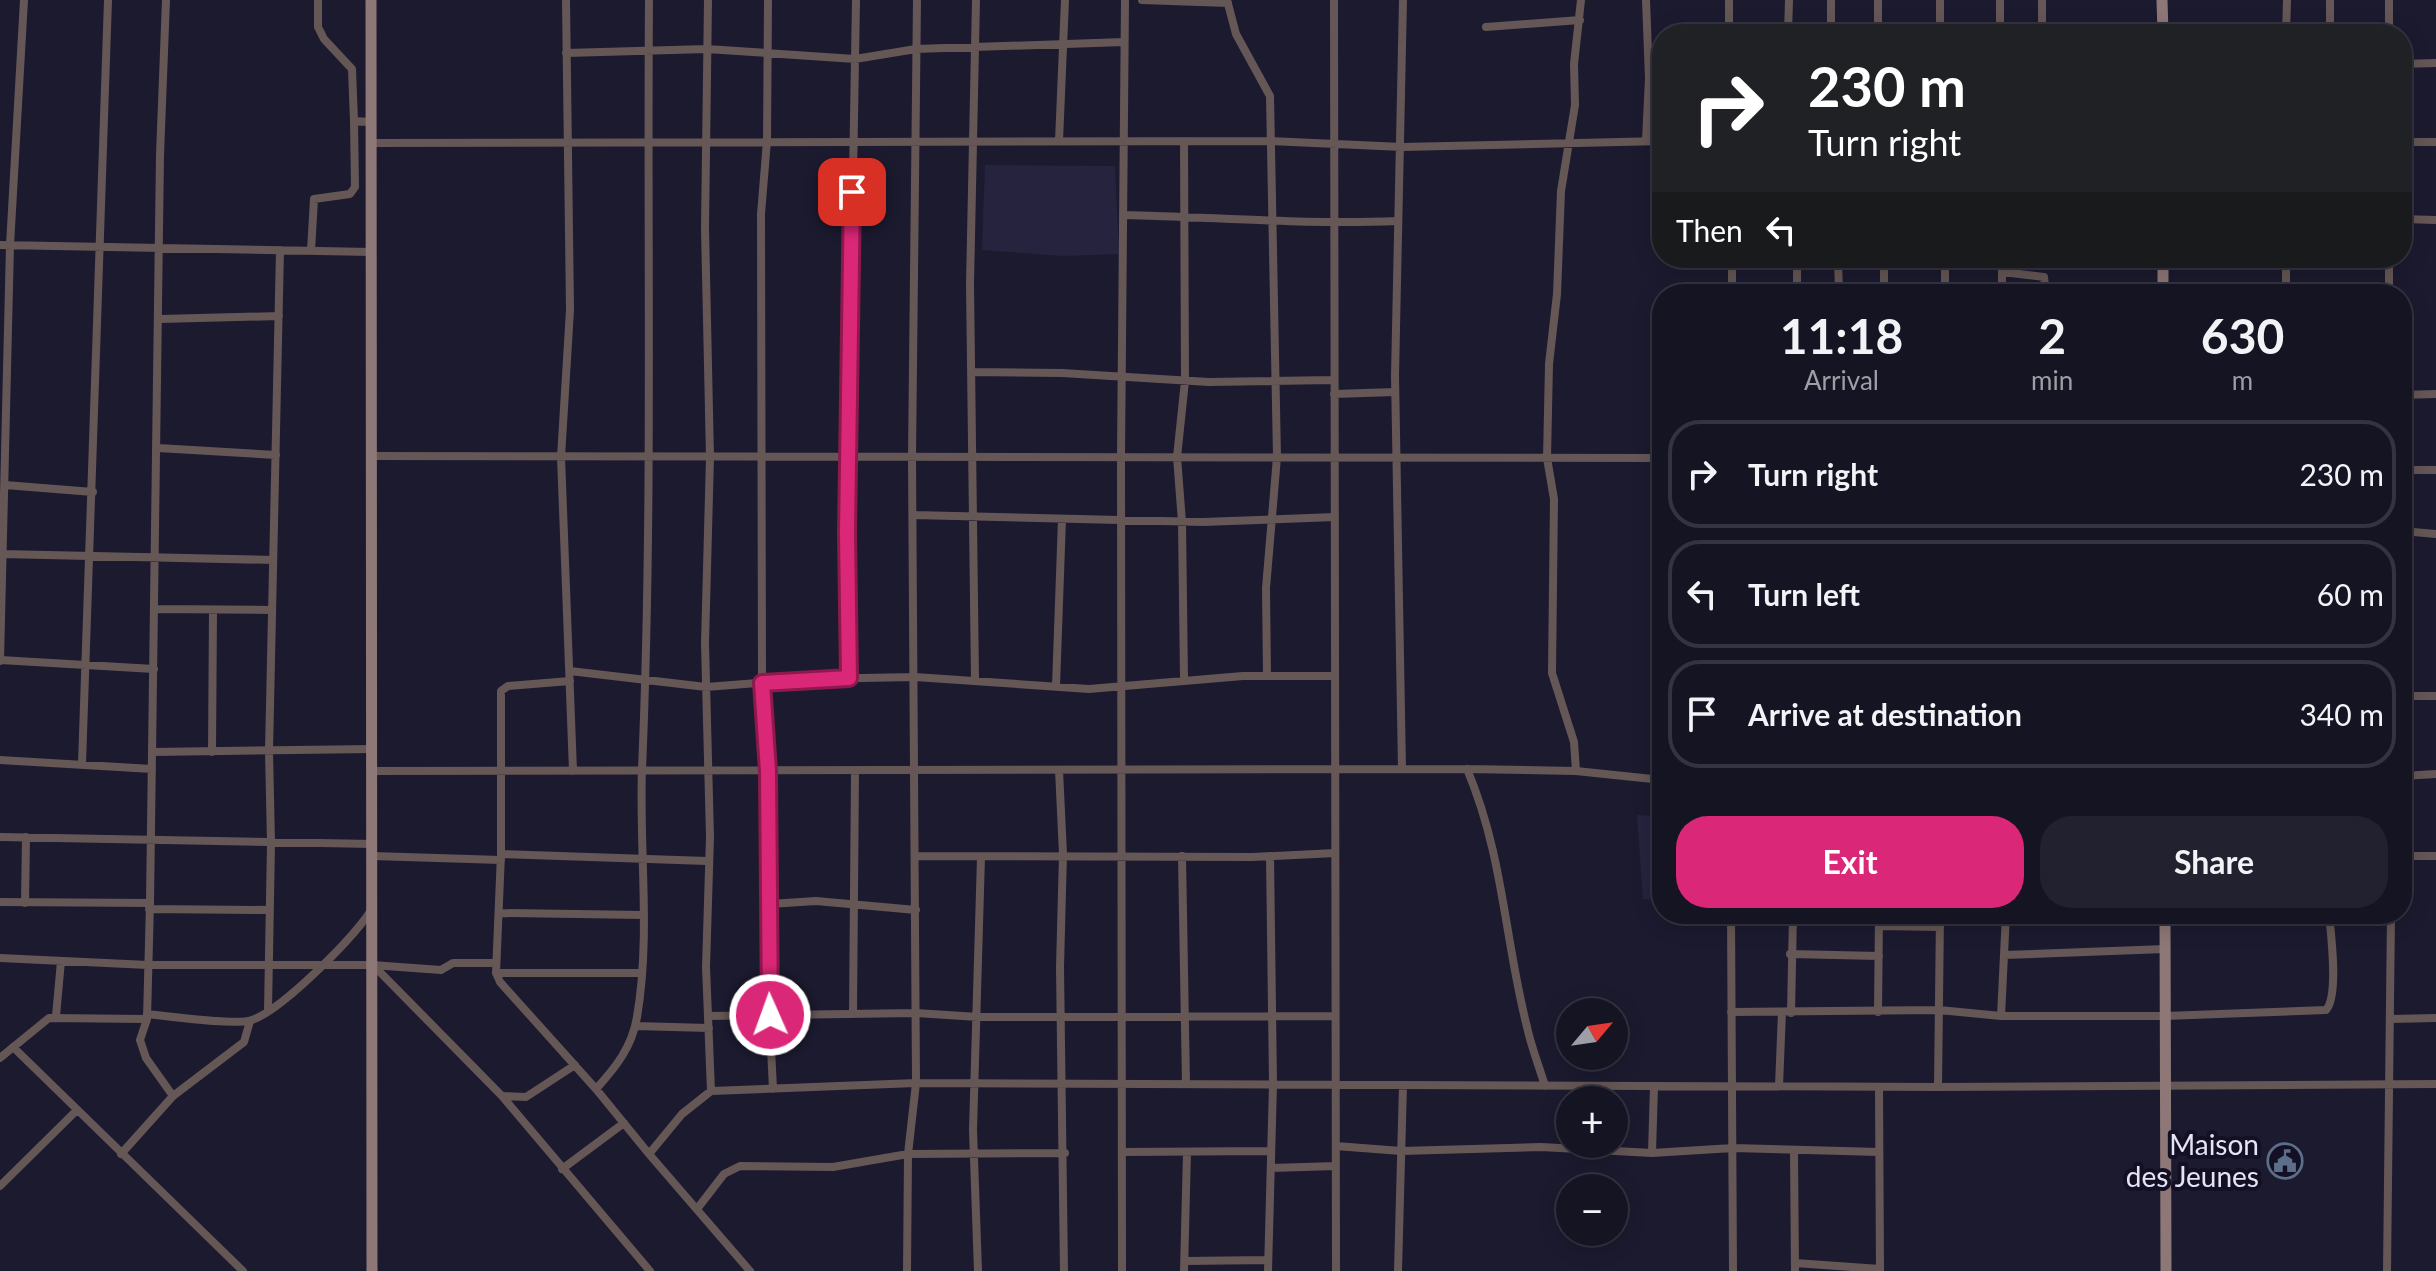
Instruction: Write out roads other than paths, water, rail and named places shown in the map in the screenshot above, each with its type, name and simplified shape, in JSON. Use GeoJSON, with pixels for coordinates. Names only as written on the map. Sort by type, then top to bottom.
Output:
{"type":"FeatureCollection","features":[{"type":"Feature","properties":{"kind":"street"},"geometry":{"type":"LineString","coordinates":[[24,0],[10,245],[0,661],[154,669]]}},
{"type":"Feature","properties":{"kind":"street"},"geometry":{"type":"LineString","coordinates":[[82,764],[108,0]]}},
{"type":"Feature","properties":{"kind":"street"},"geometry":{"type":"LineString","coordinates":[[166,0],[160,155],[150,906],[147,1017],[140,1040],[173,1096]]}},
{"type":"Feature","properties":{"kind":"street"},"geometry":{"type":"LineString","coordinates":[[311,251],[314,199],[350,194],[355,187],[352,69],[324,39],[318,27],[318,0]]}},
{"type":"Feature","properties":{"kind":"street"},"geometry":{"type":"LineString","coordinates":[[371,0],[372,1271]]}},
{"type":"Feature","properties":{"kind":"street"},"geometry":{"type":"LineString","coordinates":[[566,0],[570,310],[561,457],[573,771]]}},
{"type":"Feature","properties":{"kind":"street"},"geometry":{"type":"LineString","coordinates":[[596,1089],[621,1061],[635,1026],[644,915],[642,771],[648,681],[646,457],[651,309],[647,141],[649,0]]}},
{"type":"Feature","properties":{"kind":"street"},"geometry":{"type":"LineString","coordinates":[[708,0],[704,141],[710,457],[706,687],[711,1091]]}},
{"type":"Feature","properties":{"kind":"street"},"geometry":{"type":"LineString","coordinates":[[768,0],[767,141],[761,214],[762,683],[768,771],[773,1089]]}},
{"type":"Feature","properties":{"kind":"street"},"geometry":{"type":"LineString","coordinates":[[849,678],[856,0]]}},
{"type":"Feature","properties":{"kind":"street"},"geometry":{"type":"LineString","coordinates":[[907,1271],[908,1154],[916,1083],[912,457],[917,0]]}},
{"type":"Feature","properties":{"kind":"street"},"geometry":{"type":"LineString","coordinates":[[975,679],[971,372],[978,48],[976,0]]}},
{"type":"Feature","properties":{"kind":"street"},"geometry":{"type":"LineString","coordinates":[[1059,141],[1065,0]]}},
{"type":"Feature","properties":{"kind":"street"},"geometry":{"type":"LineString","coordinates":[[1122,1271],[1121,457],[1125,0]]}},
{"type":"Feature","properties":{"kind":"street"},"geometry":{"type":"LineString","coordinates":[[1142,0],[1227,2],[1236,34],[1270,96],[1277,457],[1266,588],[1267,676]]}},
{"type":"Feature","properties":{"kind":"street"},"geometry":{"type":"LineString","coordinates":[[1334,0],[1336,1271]]}},
{"type":"Feature","properties":{"kind":"street"},"geometry":{"type":"LineString","coordinates":[[1402,769],[1395,392],[1403,0]]}},
{"type":"Feature","properties":{"kind":"street"},"geometry":{"type":"LineString","coordinates":[[1576,771],[1574,742],[1552,673],[1554,515],[1547,458],[1549,364],[1557,294],[1561,191],[1570,144],[1581,0]]}},
{"type":"Feature","properties":{"kind":"street"},"geometry":{"type":"LineString","coordinates":[[1646,0],[1649,78],[1646,141]]}},
{"type":"Feature","properties":{"kind":"street"},"geometry":{"type":"LineString","coordinates":[[1729,0],[1729,24]]}},
{"type":"Feature","properties":{"kind":"street"},"geometry":{"type":"LineString","coordinates":[[1788,24],[1789,0]]}},
{"type":"Feature","properties":{"kind":"street"},"geometry":{"type":"LineString","coordinates":[[1831,0],[1831,24]]}},
{"type":"Feature","properties":{"kind":"street"},"geometry":{"type":"LineString","coordinates":[[1878,0],[1878,24]]}},
{"type":"Feature","properties":{"kind":"street"},"geometry":{"type":"LineString","coordinates":[[1940,0],[1940,24]]}},
{"type":"Feature","properties":{"kind":"street"},"geometry":{"type":"LineString","coordinates":[[2000,0],[2000,24]]}},
{"type":"Feature","properties":{"kind":"street"},"geometry":{"type":"LineString","coordinates":[[2042,0],[2042,24]]}},
{"type":"Feature","properties":{"kind":"street"},"geometry":{"type":"LineString","coordinates":[[2162,0],[2163,24]]}},
{"type":"Feature","properties":{"kind":"street"},"geometry":{"type":"LineString","coordinates":[[2286,24],[2287,0]]}},
{"type":"Feature","properties":{"kind":"street"},"geometry":{"type":"LineString","coordinates":[[2330,0],[2330,24]]}},
{"type":"Feature","properties":{"kind":"street"},"geometry":{"type":"LineString","coordinates":[[2389,0],[2389,24]]}},
{"type":"Feature","properties":{"kind":"street"},"geometry":{"type":"LineString","coordinates":[[1486,27],[1580,20]]}},
{"type":"Feature","properties":{"kind":"street"},"geometry":{"type":"LineString","coordinates":[[566,53],[707,49],[855,59],[916,49],[1124,42]]}},
{"type":"Feature","properties":{"kind":"street"},"geometry":{"type":"LineString","coordinates":[[2412,64],[2436,63]]}},
{"type":"Feature","properties":{"kind":"street"},"geometry":{"type":"LineString","coordinates":[[354,121],[371,122]]}},
{"type":"Feature","properties":{"kind":"street"},"geometry":{"type":"LineString","coordinates":[[1184,141],[1185,381],[1177,457],[1182,522],[1184,679]]}},
{"type":"Feature","properties":{"kind":"street"},"geometry":{"type":"LineString","coordinates":[[372,143],[1269,141],[1402,147],[1652,141]]}},
{"type":"Feature","properties":{"kind":"street"},"geometry":{"type":"LineString","coordinates":[[2412,142],[2436,142]]}},
{"type":"Feature","properties":{"kind":"street"},"geometry":{"type":"LineString","coordinates":[[1123,215],[1334,224],[1397,221]]}},
{"type":"Feature","properties":{"kind":"street"},"geometry":{"type":"LineString","coordinates":[[2412,219],[2436,220]]}},
{"type":"Feature","properties":{"kind":"street"},"geometry":{"type":"LineString","coordinates":[[0,245],[372,252]]}},
{"type":"Feature","properties":{"kind":"street"},"geometry":{"type":"LineString","coordinates":[[268,1011],[269,751],[280,250]]}},
{"type":"Feature","properties":{"kind":"street"},"geometry":{"type":"LineString","coordinates":[[2002,268],[2002,284]]}},
{"type":"Feature","properties":{"kind":"street"},"geometry":{"type":"LineString","coordinates":[[2002,272],[2044,277],[2045,284]]}},
{"type":"Feature","properties":{"kind":"street"},"geometry":{"type":"LineString","coordinates":[[160,319],[279,316]]}},
{"type":"Feature","properties":{"kind":"street"},"geometry":{"type":"LineString","coordinates":[[971,372],[1185,381],[1334,380]]}},
{"type":"Feature","properties":{"kind":"street"},"geometry":{"type":"LineString","coordinates":[[1334,394],[1395,392]]}},
{"type":"Feature","properties":{"kind":"street"},"geometry":{"type":"LineString","coordinates":[[2412,395],[2436,394]]}},
{"type":"Feature","properties":{"kind":"street"},"geometry":{"type":"LineString","coordinates":[[158,448],[276,455]]}},
{"type":"Feature","properties":{"kind":"street"},"geometry":{"type":"LineString","coordinates":[[372,456],[1652,458]]}},
{"type":"Feature","properties":{"kind":"street"},"geometry":{"type":"LineString","coordinates":[[2412,470],[2436,470]]}},
{"type":"Feature","properties":{"kind":"street"},"geometry":{"type":"LineString","coordinates":[[5,485],[93,492]]}},
{"type":"Feature","properties":{"kind":"street"},"geometry":{"type":"LineString","coordinates":[[913,515],[1182,522],[1335,517]]}},
{"type":"Feature","properties":{"kind":"street"},"geometry":{"type":"LineString","coordinates":[[1056,686],[1062,519]]}},
{"type":"Feature","properties":{"kind":"street"},"geometry":{"type":"LineString","coordinates":[[2412,532],[2436,534]]}},
{"type":"Feature","properties":{"kind":"street"},"geometry":{"type":"LineString","coordinates":[[2,554],[273,560]]}},
{"type":"Feature","properties":{"kind":"street"},"geometry":{"type":"LineString","coordinates":[[155,609],[272,610]]}},
{"type":"Feature","properties":{"kind":"street"},"geometry":{"type":"LineString","coordinates":[[212,752],[213,610]]}},
{"type":"Feature","properties":{"kind":"street"},"geometry":{"type":"LineString","coordinates":[[570,671],[706,687],[915,677],[1089,689],[1184,679],[1335,676]]}},
{"type":"Feature","properties":{"kind":"street"},"geometry":{"type":"LineString","coordinates":[[570,681],[508,686],[501,691],[501,857],[496,968],[500,982],[596,1089],[750,1271]]}},
{"type":"Feature","properties":{"kind":"street"},"geometry":{"type":"LineString","coordinates":[[2412,696],[2436,696]]}},
{"type":"Feature","properties":{"kind":"street"},"geometry":{"type":"LineString","coordinates":[[152,752],[373,749]]}},
{"type":"Feature","properties":{"kind":"street"},"geometry":{"type":"LineString","coordinates":[[0,760],[152,769]]}},
{"type":"Feature","properties":{"kind":"street"},"geometry":{"type":"LineString","coordinates":[[373,771],[1467,769],[1576,771],[1652,779]]}},
{"type":"Feature","properties":{"kind":"street"},"geometry":{"type":"LineString","coordinates":[[1467,769],[1486,813],[1496,851],[1526,1026],[1545,1086]]}},
{"type":"Feature","properties":{"kind":"street"},"geometry":{"type":"LineString","coordinates":[[1059,770],[1063,854],[1064,1271]]}},
{"type":"Feature","properties":{"kind":"street"},"geometry":{"type":"LineString","coordinates":[[853,1014],[855,771]]}},
{"type":"Feature","properties":{"kind":"street"},"geometry":{"type":"LineString","coordinates":[[2412,775],[2436,774]]}},
{"type":"Feature","properties":{"kind":"street"},"geometry":{"type":"LineString","coordinates":[[0,837],[271,843],[501,857],[707,861]]}},
{"type":"Feature","properties":{"kind":"street"},"geometry":{"type":"LineString","coordinates":[[25,903],[26,837]]}},
{"type":"Feature","properties":{"kind":"street"},"geometry":{"type":"LineString","coordinates":[[916,856],[1270,856],[1335,853]]}},
{"type":"Feature","properties":{"kind":"street"},"geometry":{"type":"LineString","coordinates":[[1182,856],[1186,1084]]}},
{"type":"Feature","properties":{"kind":"street"},"geometry":{"type":"LineString","coordinates":[[1268,1271],[1273,1084],[1270,856]]}},
{"type":"Feature","properties":{"kind":"street"},"geometry":{"type":"LineString","coordinates":[[2412,856],[2436,856]]}},
{"type":"Feature","properties":{"kind":"street"},"geometry":{"type":"LineString","coordinates":[[978,1271],[974,1154],[981,857]]}},
{"type":"Feature","properties":{"kind":"street"},"geometry":{"type":"LineString","coordinates":[[770,904],[816,901],[853,907],[916,910]]}},
{"type":"Feature","properties":{"kind":"street"},"geometry":{"type":"LineString","coordinates":[[0,902],[269,910]]}},
{"type":"Feature","properties":{"kind":"street"},"geometry":{"type":"LineString","coordinates":[[0,1058],[49,1018],[56,1016],[250,1021],[268,1011],[351,940],[373,909]]}},
{"type":"Feature","properties":{"kind":"street"},"geometry":{"type":"LineString","coordinates":[[499,913],[644,915]]}},
{"type":"Feature","properties":{"kind":"street"},"geometry":{"type":"LineString","coordinates":[[1731,924],[1733,1271]]}},
{"type":"Feature","properties":{"kind":"street"},"geometry":{"type":"LineString","coordinates":[[1779,1086],[1792,924]]}},
{"type":"Feature","properties":{"kind":"street"},"geometry":{"type":"LineString","coordinates":[[2001,1016],[2006,924]]}},
{"type":"Feature","properties":{"kind":"street"},"geometry":{"type":"LineString","coordinates":[[2165,924],[2166,1271]]}},
{"type":"Feature","properties":{"kind":"street"},"geometry":{"type":"LineString","coordinates":[[1731,1012],[1939,1010],[2001,1016],[2165,1016],[2328,1008],[2332,988],[2329,924]]}},
{"type":"Feature","properties":{"kind":"street"},"geometry":{"type":"LineString","coordinates":[[2387,1271],[2391,924]]}},
{"type":"Feature","properties":{"kind":"street"},"geometry":{"type":"LineString","coordinates":[[1878,1012],[1879,926],[1940,927],[1938,1087]]}},
{"type":"Feature","properties":{"kind":"street"},"geometry":{"type":"LineString","coordinates":[[2004,955],[2165,949]]}},
{"type":"Feature","properties":{"kind":"street"},"geometry":{"type":"LineString","coordinates":[[1790,954],[1879,956]]}},
{"type":"Feature","properties":{"kind":"street"},"geometry":{"type":"LineString","coordinates":[[0,958],[148,965],[372,965],[441,970],[453,963],[496,968],[640,973]]}},
{"type":"Feature","properties":{"kind":"street"},"geometry":{"type":"LineString","coordinates":[[56,1016],[61,961]]}},
{"type":"Feature","properties":{"kind":"street"},"geometry":{"type":"LineString","coordinates":[[372,965],[502,1096],[650,1271]]}},
{"type":"Feature","properties":{"kind":"street"},"geometry":{"type":"LineString","coordinates":[[708,1016],[916,1013],[978,1017],[1184,1014],[1335,1016]]}},
{"type":"Feature","properties":{"kind":"street"},"geometry":{"type":"LineString","coordinates":[[2390,1019],[2436,1018]]}},
{"type":"Feature","properties":{"kind":"street"},"geometry":{"type":"LineString","coordinates":[[121,1154],[173,1096],[244,1042],[250,1021]]}},
{"type":"Feature","properties":{"kind":"street"},"geometry":{"type":"LineString","coordinates":[[635,1026],[709,1028]]}},
{"type":"Feature","properties":{"kind":"street"},"geometry":{"type":"LineString","coordinates":[[13,1047],[243,1271]]}},
{"type":"Feature","properties":{"kind":"street"},"geometry":{"type":"LineString","coordinates":[[502,1096],[526,1097],[575,1065]]}},
{"type":"Feature","properties":{"kind":"street"},"geometry":{"type":"LineString","coordinates":[[649,1154],[682,1114],[711,1091],[916,1083],[1879,1087],[2436,1084]]}},
{"type":"Feature","properties":{"kind":"street"},"geometry":{"type":"LineString","coordinates":[[1398,1271],[1403,1085]]}},
{"type":"Feature","properties":{"kind":"street"},"geometry":{"type":"LineString","coordinates":[[1652,1153],[1654,1086]]}},
{"type":"Feature","properties":{"kind":"street"},"geometry":{"type":"LineString","coordinates":[[1794,1152],[1795,1267],[1880,1270],[1879,1087]]}},
{"type":"Feature","properties":{"kind":"street"},"geometry":{"type":"LineString","coordinates":[[0,1186],[77,1110]]}},
{"type":"Feature","properties":{"kind":"street"},"geometry":{"type":"LineString","coordinates":[[562,1169],[624,1123]]}},
{"type":"Feature","properties":{"kind":"street"},"geometry":{"type":"LineString","coordinates":[[1336,1146],[1401,1151],[1541,1147],[1652,1153],[1733,1148],[1879,1152]]}},
{"type":"Feature","properties":{"kind":"street"},"geometry":{"type":"LineString","coordinates":[[1122,1152],[1271,1151]]}},
{"type":"Feature","properties":{"kind":"street"},"geometry":{"type":"LineString","coordinates":[[1187,1152],[1184,1266],[1268,1260]]}},
{"type":"Feature","properties":{"kind":"street"},"geometry":{"type":"LineString","coordinates":[[697,1209],[732,1167],[833,1167],[908,1154],[1065,1153]]}},
{"type":"Feature","properties":{"kind":"street"},"geometry":{"type":"LineString","coordinates":[[1271,1168],[1336,1166]]}},
{"type":"Feature","properties":{"kind":"place","name":"Maison des Jeunes"},"geometry":{"type":"Point","coordinates":[2285,1161]}}]}
